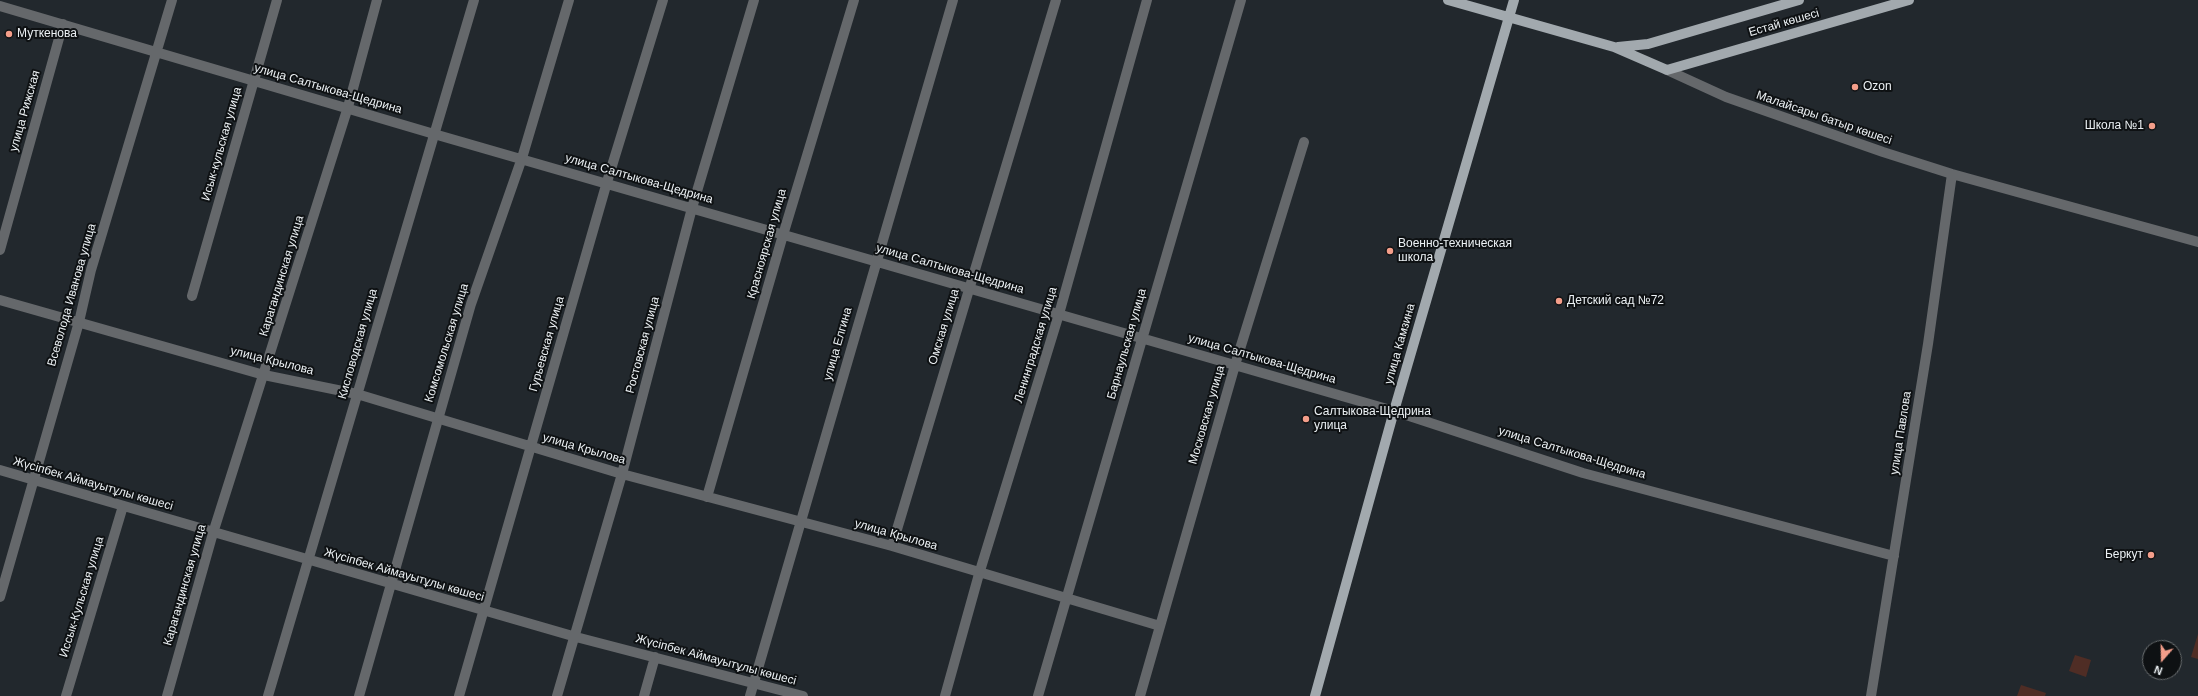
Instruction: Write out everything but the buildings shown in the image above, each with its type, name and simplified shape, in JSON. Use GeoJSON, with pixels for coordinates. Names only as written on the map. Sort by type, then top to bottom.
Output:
{"type":"FeatureCollection","features":[{"type":"Feature","properties":{"kind":"main road","name":"Малайсары батыр көшесі"},"geometry":{"type":"LineString","coordinates":[[1448,0],[1614,47],[1667,70]]}},
{"type":"Feature","properties":{"kind":"main road","name":"улица Камзина"},"geometry":{"type":"LineString","coordinates":[[1314,696],[1394,411],[1514,0]]}},
{"type":"Feature","properties":{"kind":"main road","name":"Естай көшесі"},"geometry":{"type":"LineString","coordinates":[[1614,47],[1644,45],[1799,0]]}},
{"type":"Feature","properties":{"kind":"main road","name":"Естай көшесі"},"geometry":{"type":"LineString","coordinates":[[1667,70],[1909,0]]}},
{"type":"Feature","properties":{"kind":"street","name":"Всеволода Иванова улица"},"geometry":{"type":"LineString","coordinates":[[0,597],[79,322],[91,270],[158,51],[172,0]]}},
{"type":"Feature","properties":{"kind":"street","name":"Исык-кульская улица"},"geometry":{"type":"LineString","coordinates":[[192,296],[277,0]]}},
{"type":"Feature","properties":{"kind":"street","name":"Карагандинская улица"},"geometry":{"type":"LineString","coordinates":[[167,696],[213,533],[348,107],[377,0]]}},
{"type":"Feature","properties":{"kind":"street","name":"Кисловодская улица"},"geometry":{"type":"LineString","coordinates":[[268,696],[474,0]]}},
{"type":"Feature","properties":{"kind":"street","name":"Комсомольская улица"},"geometry":{"type":"LineString","coordinates":[[359,696],[471,304],[522,158],[569,0]]}},
{"type":"Feature","properties":{"kind":"street","name":"Гурьевская улица"},"geometry":{"type":"LineString","coordinates":[[459,696],[607,182],[663,0]]}},
{"type":"Feature","properties":{"kind":"street","name":"Ростовская улица"},"geometry":{"type":"LineString","coordinates":[[557,696],[576,637],[622,474],[692,208],[754,0]]}},
{"type":"Feature","properties":{"kind":"street","name":"Красноярская улица"},"geometry":{"type":"LineString","coordinates":[[707,497],[783,235],[854,0]]}},
{"type":"Feature","properties":{"kind":"street","name":"улица Елгина"},"geometry":{"type":"LineString","coordinates":[[750,696],[801,523],[875,260],[953,0]]}},
{"type":"Feature","properties":{"kind":"street","name":"Омская улица"},"geometry":{"type":"LineString","coordinates":[[892,546],[1056,0]]}},
{"type":"Feature","properties":{"kind":"street","name":"Ленинградская улица"},"geometry":{"type":"LineString","coordinates":[[945,696],[979,574],[1060,314],[1147,0]]}},
{"type":"Feature","properties":{"kind":"street","name":"Барнаульская улица"},"geometry":{"type":"LineString","coordinates":[[1038,696],[1068,599],[1241,0]]}},
{"type":"Feature","properties":{"kind":"street","name":"улица Салтыкова-Щедрина"},"geometry":{"type":"LineString","coordinates":[[0,6],[158,51],[254,81],[348,107],[434,134],[607,182],[783,235],[875,260],[1394,411],[1583,473],[1894,556]]}},
{"type":"Feature","properties":{"kind":"street","name":"улица Рижская"},"geometry":{"type":"LineString","coordinates":[[0,250],[63,24]]}},
{"type":"Feature","properties":{"kind":"street","name":"Малайсары батыр көшесі"},"geometry":{"type":"LineString","coordinates":[[1667,70],[1726,97],[1810,128],[1952,174],[2198,242]]}},
{"type":"Feature","properties":{"kind":"street","name":"Московская улица"},"geometry":{"type":"LineString","coordinates":[[1140,696],[1235,365],[1304,142]]}},
{"type":"Feature","properties":{"kind":"street","name":"улица Павлова"},"geometry":{"type":"LineString","coordinates":[[1871,696],[1928,344],[1952,174]]}},
{"type":"Feature","properties":{"kind":"street","name":"улица Крылова"},"geometry":{"type":"LineString","coordinates":[[0,300],[264,375],[357,394],[622,474],[801,523],[892,546],[979,574],[1160,626]]}},
{"type":"Feature","properties":{"kind":"street","name":"Жүсіпбек Аймауытұлы көшесі"},"geometry":{"type":"LineString","coordinates":[[0,470],[308,561],[576,637],[754,682],[803,696]]}},
{"type":"Feature","properties":{"kind":"street","name":"Иссык-Кульская улица"},"geometry":{"type":"LineString","coordinates":[[66,696],[123,506]]}},
{"type":"Feature","properties":{"kind":"street"},"geometry":{"type":"LineString","coordinates":[[644,696],[655,657]]}},
{"type":"Feature","properties":{"kind":"shaded area"},"geometry":{"type":"Polygon","coordinates":[[[2198,634],[2198,659],[2191,657],[2198,634]]]}},
{"type":"Feature","properties":{"kind":"shaded area"},"geometry":{"type":"Polygon","coordinates":[[[2075,655],[2091,660],[2086,677],[2069,671],[2075,655]]]}},
{"type":"Feature","properties":{"kind":"shaded area"},"geometry":{"type":"Polygon","coordinates":[[[2021,685],[2046,693],[2045,696],[2017,696],[2021,685]]]}},
{"type":"Feature","properties":{"kind":"place","name":"Муткенова"},"geometry":{"type":"Point","coordinates":[9,34]}},
{"type":"Feature","properties":{"kind":"place","name":"Ozon"},"geometry":{"type":"Point","coordinates":[1855,87]}},
{"type":"Feature","properties":{"kind":"place","name":"Школа №1"},"geometry":{"type":"Point","coordinates":[2152,126]}},
{"type":"Feature","properties":{"kind":"place","name":"Военно-техническая школа"},"geometry":{"type":"Point","coordinates":[1390,251]}},
{"type":"Feature","properties":{"kind":"place","name":"Детский сад №72"},"geometry":{"type":"Point","coordinates":[1559,301]}},
{"type":"Feature","properties":{"kind":"place","name":"Салтыкова-Щедрина улица"},"geometry":{"type":"Point","coordinates":[1306,419]}},
{"type":"Feature","properties":{"kind":"place","name":"Беркут"},"geometry":{"type":"Point","coordinates":[2151,555]}}]}
